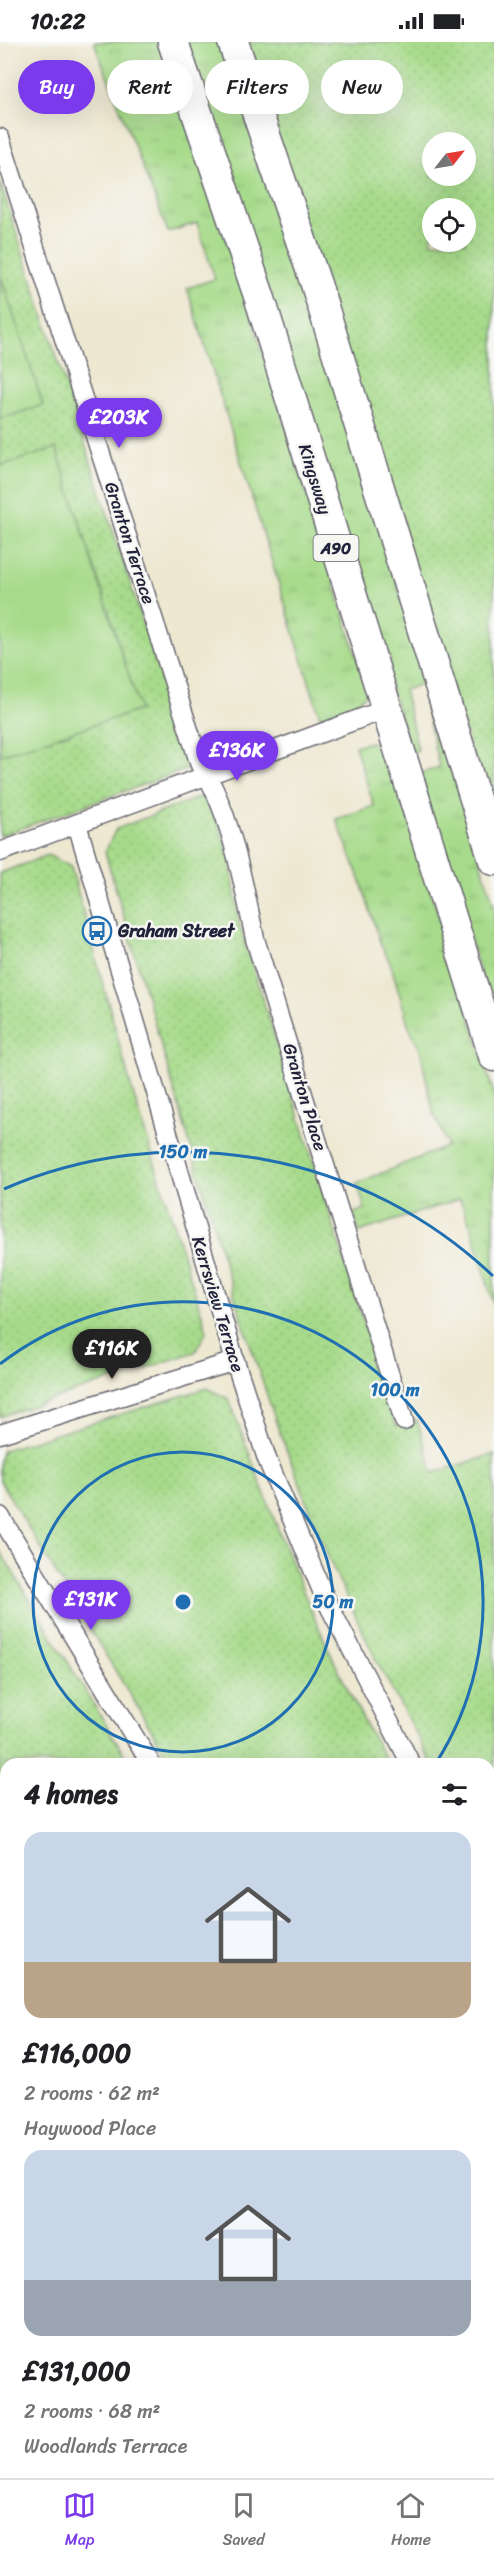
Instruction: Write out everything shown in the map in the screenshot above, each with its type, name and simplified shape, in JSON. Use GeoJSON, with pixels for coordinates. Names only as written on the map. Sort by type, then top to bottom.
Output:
{"type":"FeatureCollection","features":[{"type":"Feature","properties":{"kind":"highway","name":"Kingsway"},"geometry":{"type":"LineString","coordinates":[[174,42],[260,299],[494,1056]]}},
{"type":"Feature","properties":{"kind":"highway"},"geometry":{"type":"LineString","coordinates":[[233,42],[316,284],[494,860]]}},
{"type":"Feature","properties":{"kind":"street","name":"Granton Terrace"},"geometry":{"type":"LineString","coordinates":[[0,138],[200,765],[207,774]]}},
{"type":"Feature","properties":{"kind":"street"},"geometry":{"type":"LineString","coordinates":[[0,852],[386,709]]}},
{"type":"Feature","properties":{"kind":"street","name":"Granton Place"},"geometry":{"type":"LineString","coordinates":[[207,774],[214,786],[240,867],[255,939],[404,1420]]}},
{"type":"Feature","properties":{"kind":"street","name":"Kerrsview Terrace"},"geometry":{"type":"LineString","coordinates":[[77,824],[235,1361],[267,1459],[325,1598],[408,1758]]}},
{"type":"Feature","properties":{"kind":"street"},"geometry":{"type":"LineString","coordinates":[[0,1434],[235,1361]]}},
{"type":"Feature","properties":{"kind":"street"},"geometry":{"type":"LineString","coordinates":[[0,1516],[147,1758]]}},
{"type":"Feature","properties":{"kind":"green space"},"geometry":{"type":"Polygon","coordinates":[[[94,42],[160,42],[166,60],[107,60],[107,75],[94,42]]]}},
{"type":"Feature","properties":{"kind":"green space"},"geometry":{"type":"Polygon","coordinates":[[[186,42],[222,42],[228,60],[205,60],[205,102],[193,60],[186,42]]]}},
{"type":"Feature","properties":{"kind":"green space"},"geometry":{"type":"Polygon","coordinates":[[[245,42],[494,42],[494,822],[268,114],[309,114],[309,60],[251,60],[245,42]]]}},
{"type":"Feature","properties":{"kind":"green space"},"geometry":{"type":"Polygon","coordinates":[[[122,114],[184,114],[248,304],[368,693],[351,705],[333,713],[320,717],[187,288],[215,279],[197,223],[168,232],[122,114]]]}},
{"type":"Feature","properties":{"kind":"green space"},"geometry":{"type":"Polygon","coordinates":[[[209,114],[246,114],[305,288],[427,682],[404,690],[418,750],[411,752],[209,114]]]}},
{"type":"Feature","properties":{"kind":"green space"},"geometry":{"type":"Polygon","coordinates":[[[0,182],[190,768],[0,836],[0,182]]]}},
{"type":"Feature","properties":{"kind":"green space"},"geometry":{"type":"Polygon","coordinates":[[[0,274],[43,405],[0,419],[0,274]]]}},
{"type":"Feature","properties":{"kind":"green space"},"geometry":{"type":"Polygon","coordinates":[[[56,448],[140,710],[0,755],[0,466],[56,448]]]}},
{"type":"Feature","properties":{"kind":"green space"},"geometry":{"type":"Polygon","coordinates":[[[432,706],[494,905],[494,1017],[419,774],[439,767],[426,708],[432,706]]]}},
{"type":"Feature","properties":{"kind":"green space"},"geometry":{"type":"Polygon","coordinates":[[[370,742],[380,744],[387,751],[494,1094],[494,1306],[473,1232],[460,1199],[359,1232],[354,1213],[365,1209],[357,1183],[448,1146],[433,1111],[420,1049],[409,1027],[391,965],[381,945],[360,879],[336,819],[374,806],[355,746],[370,742]]]}},
{"type":"Feature","properties":{"kind":"green space"},"geometry":{"type":"Polygon","coordinates":[[[208,794],[230,858],[239,923],[396,1426],[417,1420],[433,1473],[494,1454],[494,1758],[429,1758],[376,1660],[329,1559],[278,1428],[234,1296],[105,852],[116,829],[208,794]]]}},
{"type":"Feature","properties":{"kind":"green space"},"geometry":{"type":"Polygon","coordinates":[[[48,855],[71,867],[132,1090],[207,1331],[195,1352],[0,1417],[0,873],[48,855]]]}},
{"type":"Feature","properties":{"kind":"green space"},"geometry":{"type":"Polygon","coordinates":[[[207,1388],[229,1399],[320,1631],[385,1758],[168,1758],[0,1481],[0,1459],[3,1450],[207,1388]]]}},
{"type":"Feature","properties":{"kind":"green space"},"geometry":{"type":"Polygon","coordinates":[[[0,1551],[126,1758],[0,1758],[0,1551]]]}},
{"type":"Feature","properties":{"kind":"place","name":"Graham Street"},"geometry":{"type":"Point","coordinates":[97,931]}}]}
